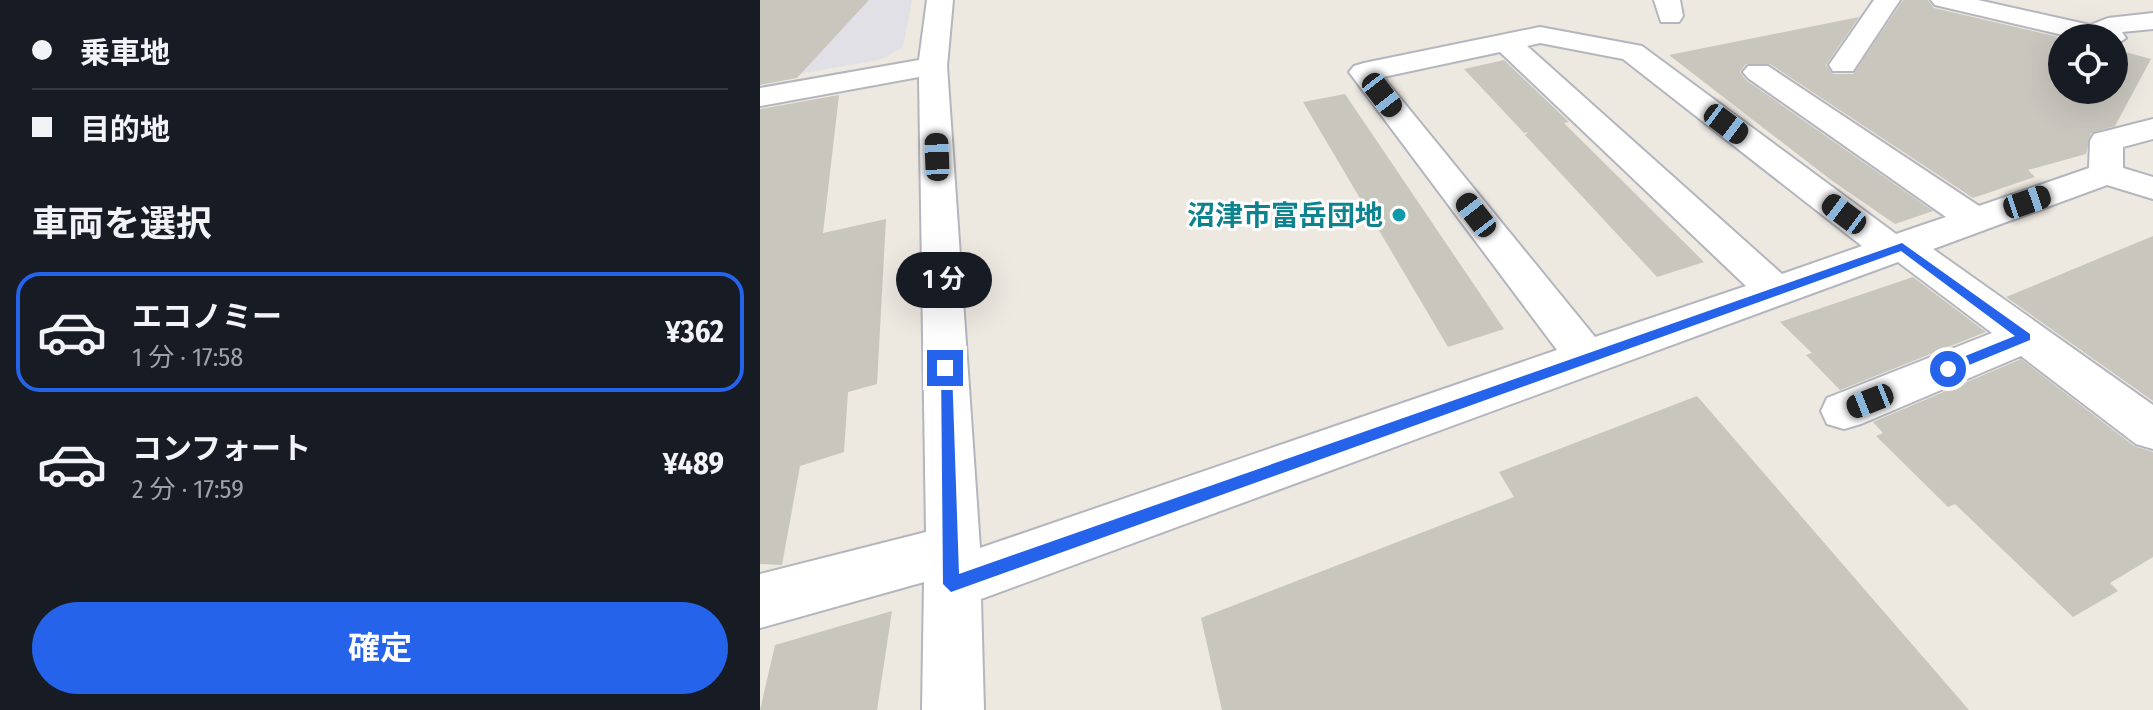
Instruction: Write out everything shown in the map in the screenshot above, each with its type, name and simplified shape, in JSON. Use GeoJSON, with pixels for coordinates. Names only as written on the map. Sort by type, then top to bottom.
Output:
{"type":"FeatureCollection","features":[{"type":"Feature","properties":{"kind":"street"},"geometry":{"type":"LineString","coordinates":[[940,0],[933,66],[952,567],[953,710]]}},
{"type":"Feature","properties":{"kind":"street"},"geometry":{"type":"LineString","coordinates":[[1843,65],[1887,0]]}},
{"type":"Feature","properties":{"kind":"street"},"geometry":{"type":"LineString","coordinates":[[1944,0],[2050,24]]}},
{"type":"Feature","properties":{"kind":"street"},"geometry":{"type":"LineString","coordinates":[[2126,24],[2153,21]]}},
{"type":"Feature","properties":{"kind":"street"},"geometry":{"type":"LineString","coordinates":[[1587,358],[1364,72],[1540,35],[1632,52],[1897,248],[2153,430]]}},
{"type":"Feature","properties":{"kind":"street"},"geometry":{"type":"LineString","coordinates":[[1506,42],[1776,291]]}},
{"type":"Feature","properties":{"kind":"street"},"geometry":{"type":"LineString","coordinates":[[2128,42],[2153,47]]}},
{"type":"Feature","properties":{"kind":"street"},"geometry":{"type":"LineString","coordinates":[[760,97],[933,66]]}},
{"type":"Feature","properties":{"kind":"street"},"geometry":{"type":"LineString","coordinates":[[1758,72],[1975,220]]}},
{"type":"Feature","properties":{"kind":"street"},"geometry":{"type":"LineString","coordinates":[[2106,174],[2106,141],[2153,129]]}},
{"type":"Feature","properties":{"kind":"street"},"geometry":{"type":"LineString","coordinates":[[760,601],[952,567],[1587,358],[2106,174],[2153,188]]}},
{"type":"Feature","properties":{"kind":"street"},"geometry":{"type":"LineString","coordinates":[[1844,411],[2025,337]]}},
{"type":"Feature","properties":{"kind":"shaded area"},"geometry":{"type":"Polygon","coordinates":[[[760,0],[912,0],[903,47],[883,59],[760,81],[760,0]]]}},
{"type":"Feature","properties":{"kind":"building"},"geometry":{"type":"Polygon","coordinates":[[[760,0],[869,0],[797,78],[760,85],[760,0]]]}},
{"type":"Feature","properties":{"kind":"building"},"geometry":{"type":"Polygon","coordinates":[[[1903,0],[1928,0],[1934,8],[2048,35],[2048,104],[2127,104],[2115,126],[2091,133],[2086,154],[2028,170],[2035,177],[1973,198],[1770,64],[1746,64],[1740,72],[1746,80],[1933,211],[1895,224],[1831,180],[1669,55],[1859,17],[1826,65],[1833,74],[1853,74],[1903,0]]]}},
{"type":"Feature","properties":{"kind":"building"},"geometry":{"type":"Polygon","coordinates":[[[2128,53],[2151,59],[2128,102],[2128,53]]]}},
{"type":"Feature","properties":{"kind":"building"},"geometry":{"type":"Polygon","coordinates":[[[1504,60],[1569,122],[1564,123],[1704,262],[1657,277],[1525,135],[1528,132],[1524,133],[1464,69],[1504,60]]]}},
{"type":"Feature","properties":{"kind":"building","name":"沼津市富岳団地"},"geometry":{"type":"Polygon","coordinates":[[[1345,94],[1504,329],[1448,347],[1303,102],[1345,94]]]}},
{"type":"Feature","properties":{"kind":"building"},"geometry":{"type":"Polygon","coordinates":[[[839,95],[823,233],[886,219],[877,384],[848,392],[844,452],[800,466],[782,565],[760,564],[760,109],[839,95]]]}},
{"type":"Feature","properties":{"kind":"building"},"geometry":{"type":"Polygon","coordinates":[[[2153,236],[2153,401],[2006,297],[2153,236]]]}},
{"type":"Feature","properties":{"kind":"building"},"geometry":{"type":"Polygon","coordinates":[[[1913,277],[1986,332],[1840,390],[1806,355],[1812,353],[1780,322],[1913,277]]]}},
{"type":"Feature","properties":{"kind":"building"},"geometry":{"type":"Polygon","coordinates":[[[2021,359],[2134,446],[2153,452],[2153,557],[2110,583],[2118,591],[2073,617],[1955,504],[1948,507],[1876,436],[1883,433],[1873,422],[2021,359]]]}},
{"type":"Feature","properties":{"kind":"building"},"geometry":{"type":"Polygon","coordinates":[[[1697,396],[1969,710],[1222,710],[1201,618],[1514,497],[1499,472],[1697,396]]]}},
{"type":"Feature","properties":{"kind":"building"},"geometry":{"type":"Polygon","coordinates":[[[892,611],[877,710],[760,710],[775,645],[892,611]]]}},
{"type":"Feature","properties":{"kind":"place","name":"沼津市富岳団地"},"geometry":{"type":"Point","coordinates":[1399,215]}},
{"type":"Feature","properties":{"kind":"route"},"geometry":{"type":"LineString","coordinates":[[945,368],[953,549],[951,584],[1902,246],[2025,337],[1948,369]]}}]}
